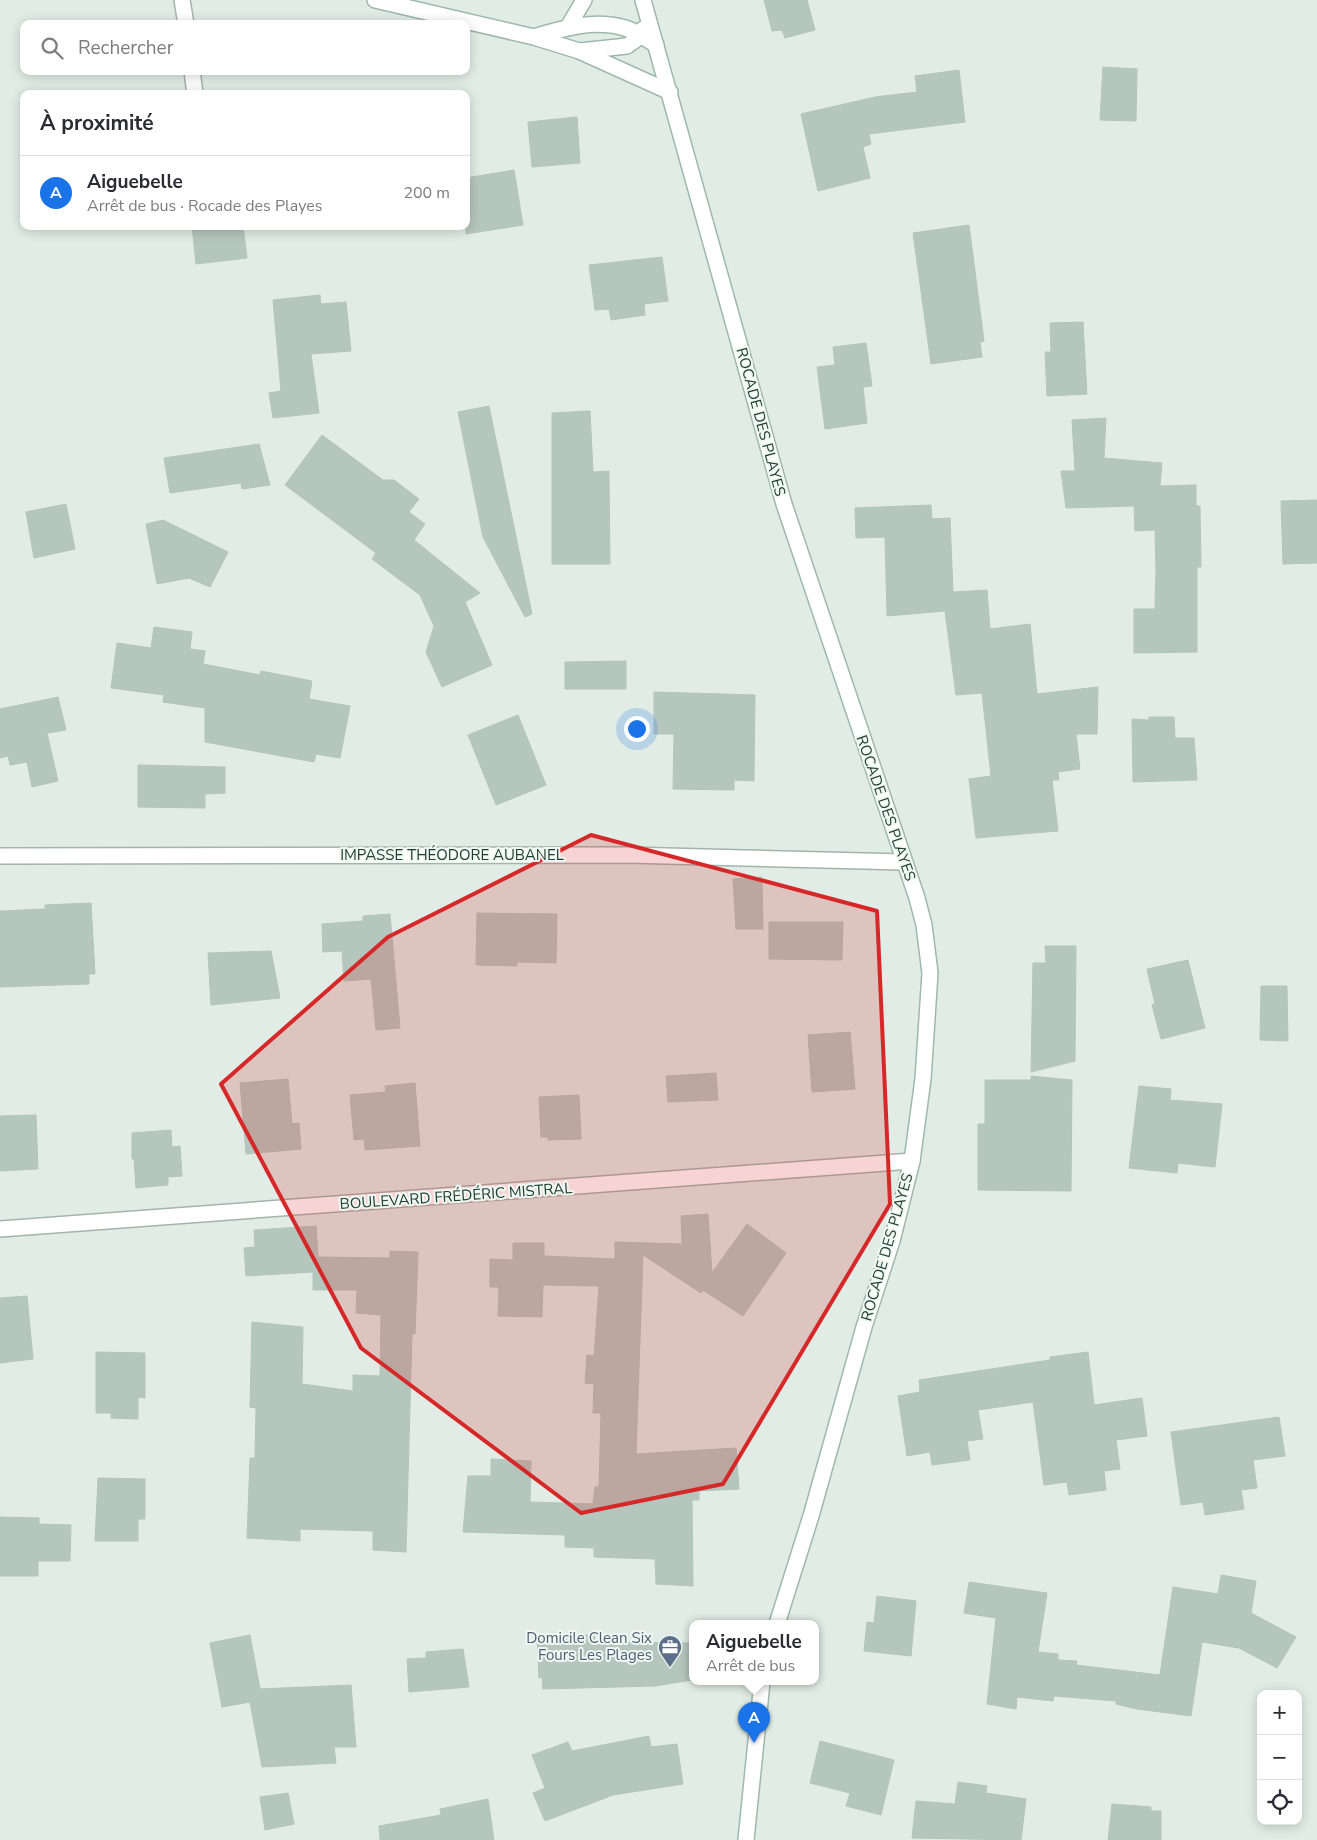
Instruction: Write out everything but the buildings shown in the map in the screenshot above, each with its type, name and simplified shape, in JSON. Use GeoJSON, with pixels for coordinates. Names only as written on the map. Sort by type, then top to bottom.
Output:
{"type":"FeatureCollection","features":[{"type":"Feature","properties":{"kind":"street"},"geometry":{"type":"LineString","coordinates":[[182,0],[185,20]]}},
{"type":"Feature","properties":{"kind":"street"},"geometry":{"type":"LineString","coordinates":[[375,0],[461,20]]}},
{"type":"Feature","properties":{"kind":"street"},"geometry":{"type":"LineString","coordinates":[[568,27],[584,0]]}},
{"type":"Feature","properties":{"kind":"street"},"geometry":{"type":"LineString","coordinates":[[579,51],[627,46],[641,36],[645,6]]}},
{"type":"Feature","properties":{"kind":"street","name":"ROCADE DES PLAYES"},"geometry":{"type":"LineString","coordinates":[[645,6],[784,504],[924,925],[930,973],[923,1079],[912,1161],[892,1241],[864,1327],[812,1516],[779,1620]]}},
{"type":"Feature","properties":{"kind":"street"},"geometry":{"type":"LineString","coordinates":[[470,22],[534,37],[579,51],[670,92]]}},
{"type":"Feature","properties":{"kind":"street"},"geometry":{"type":"LineString","coordinates":[[534,37],[568,27],[596,24],[626,28],[656,45]]}},
{"type":"Feature","properties":{"kind":"street"},"geometry":{"type":"LineString","coordinates":[[193,75],[194,90]]}},
{"type":"Feature","properties":{"kind":"street","name":"IMPASSE THÉODORE AUBANEL"},"geometry":{"type":"LineString","coordinates":[[0,856],[627,855],[904,862]]}},
{"type":"Feature","properties":{"kind":"street","name":"BOULEVARD FRÉDÉRIC MISTRAL"},"geometry":{"type":"LineString","coordinates":[[0,1229],[912,1161]]}},
{"type":"Feature","properties":{"kind":"street"},"geometry":{"type":"LineString","coordinates":[[746,1840],[762,1685]]}},
{"type":"Feature","properties":{"kind":"highlighted area"},"geometry":{"type":"Polygon","coordinates":[[[591,835],[877,911],[890,1204],[723,1484],[581,1513],[361,1348],[221,1084],[388,937],[591,835]]]}},
{"type":"Feature","properties":{"kind":"place","name":"Domicile Clean Six Fours Les Plages"},"geometry":{"type":"Point","coordinates":[670,1668]}},
{"type":"Feature","properties":{"kind":"place","name":"Aiguebelle"},"geometry":{"type":"Point","coordinates":[754,1743]}}]}
